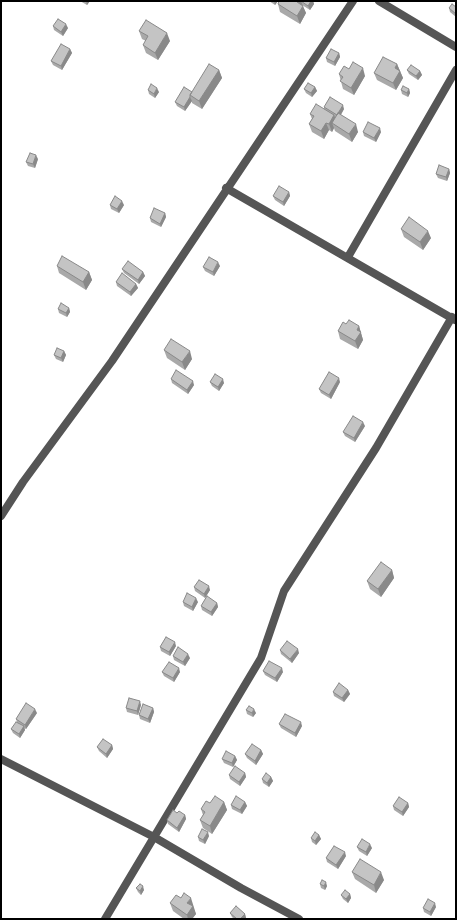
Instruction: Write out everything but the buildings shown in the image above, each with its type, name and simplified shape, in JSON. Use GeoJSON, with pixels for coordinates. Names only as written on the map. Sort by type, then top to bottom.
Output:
{"type":"FeatureCollection","features":[{"type":"Feature","properties":{"kind":"street"},"geometry":{"type":"LineString","coordinates":[[1,516],[112,361],[226,188],[353,1]]}},
{"type":"Feature","properties":{"kind":"street"},"geometry":{"type":"LineString","coordinates":[[379,1],[456,47]]}},
{"type":"Feature","properties":{"kind":"street"},"geometry":{"type":"LineString","coordinates":[[348,257],[456,70]]}},
{"type":"Feature","properties":{"kind":"street"},"geometry":{"type":"LineString","coordinates":[[105,919],[261,658],[284,591],[376,448],[454,319],[226,188]]}},
{"type":"Feature","properties":{"kind":"street"},"geometry":{"type":"LineString","coordinates":[[1,759],[154,837],[241,888],[299,919]]}}]}
